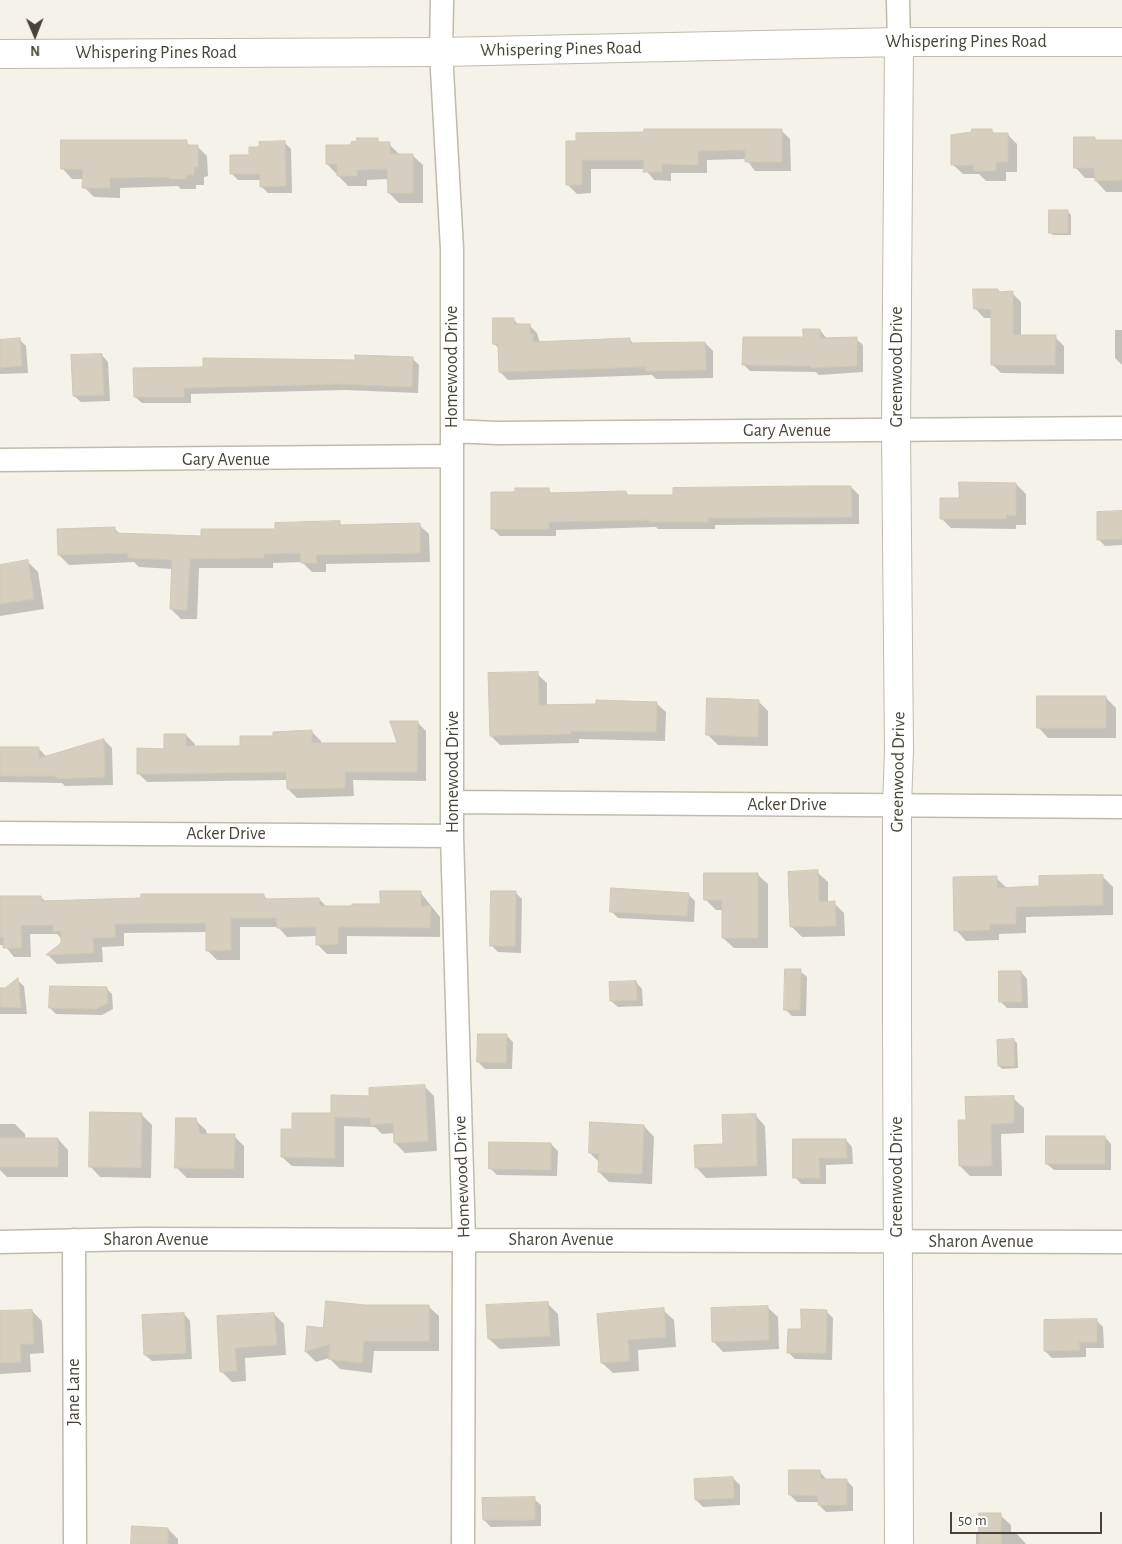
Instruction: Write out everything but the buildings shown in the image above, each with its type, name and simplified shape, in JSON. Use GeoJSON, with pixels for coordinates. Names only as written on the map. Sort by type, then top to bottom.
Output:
{"type":"FeatureCollection","features":[{"type":"Feature","properties":{"kind":"street","name":"Homewood Drive"},"geometry":{"type":"LineString","coordinates":[[442,0],[441,52],[452,249],[452,836],[464,1240],[463,1544]]}},
{"type":"Feature","properties":{"kind":"street","name":"Greenwood Drive"},"geometry":{"type":"LineString","coordinates":[[898,0],[896,431],[900,750],[897,806],[899,1544]]}},
{"type":"Feature","properties":{"kind":"street","name":"Whispering Pines Road"},"geometry":{"type":"LineString","coordinates":[[0,54],[441,52],[899,42],[1122,42]]}},
{"type":"Feature","properties":{"kind":"street","name":"Gary Avenue"},"geometry":{"type":"LineString","coordinates":[[452,430],[497,433],[1122,428]]}},
{"type":"Feature","properties":{"kind":"street","name":"Gary Avenue"},"geometry":{"type":"LineString","coordinates":[[0,460],[452,456]]}},
{"type":"Feature","properties":{"kind":"street","name":"Acker Drive"},"geometry":{"type":"LineString","coordinates":[[453,802],[1122,807]]}},
{"type":"Feature","properties":{"kind":"street","name":"Acker Drive"},"geometry":{"type":"LineString","coordinates":[[0,834],[452,836]]}},
{"type":"Feature","properties":{"kind":"street","name":"Sharon Avenue"},"geometry":{"type":"LineString","coordinates":[[0,1242],[74,1240],[464,1240],[1122,1242]]}},
{"type":"Feature","properties":{"kind":"street","name":"Jane Lane"},"geometry":{"type":"LineString","coordinates":[[74,1240],[75,1544]]}}]}
